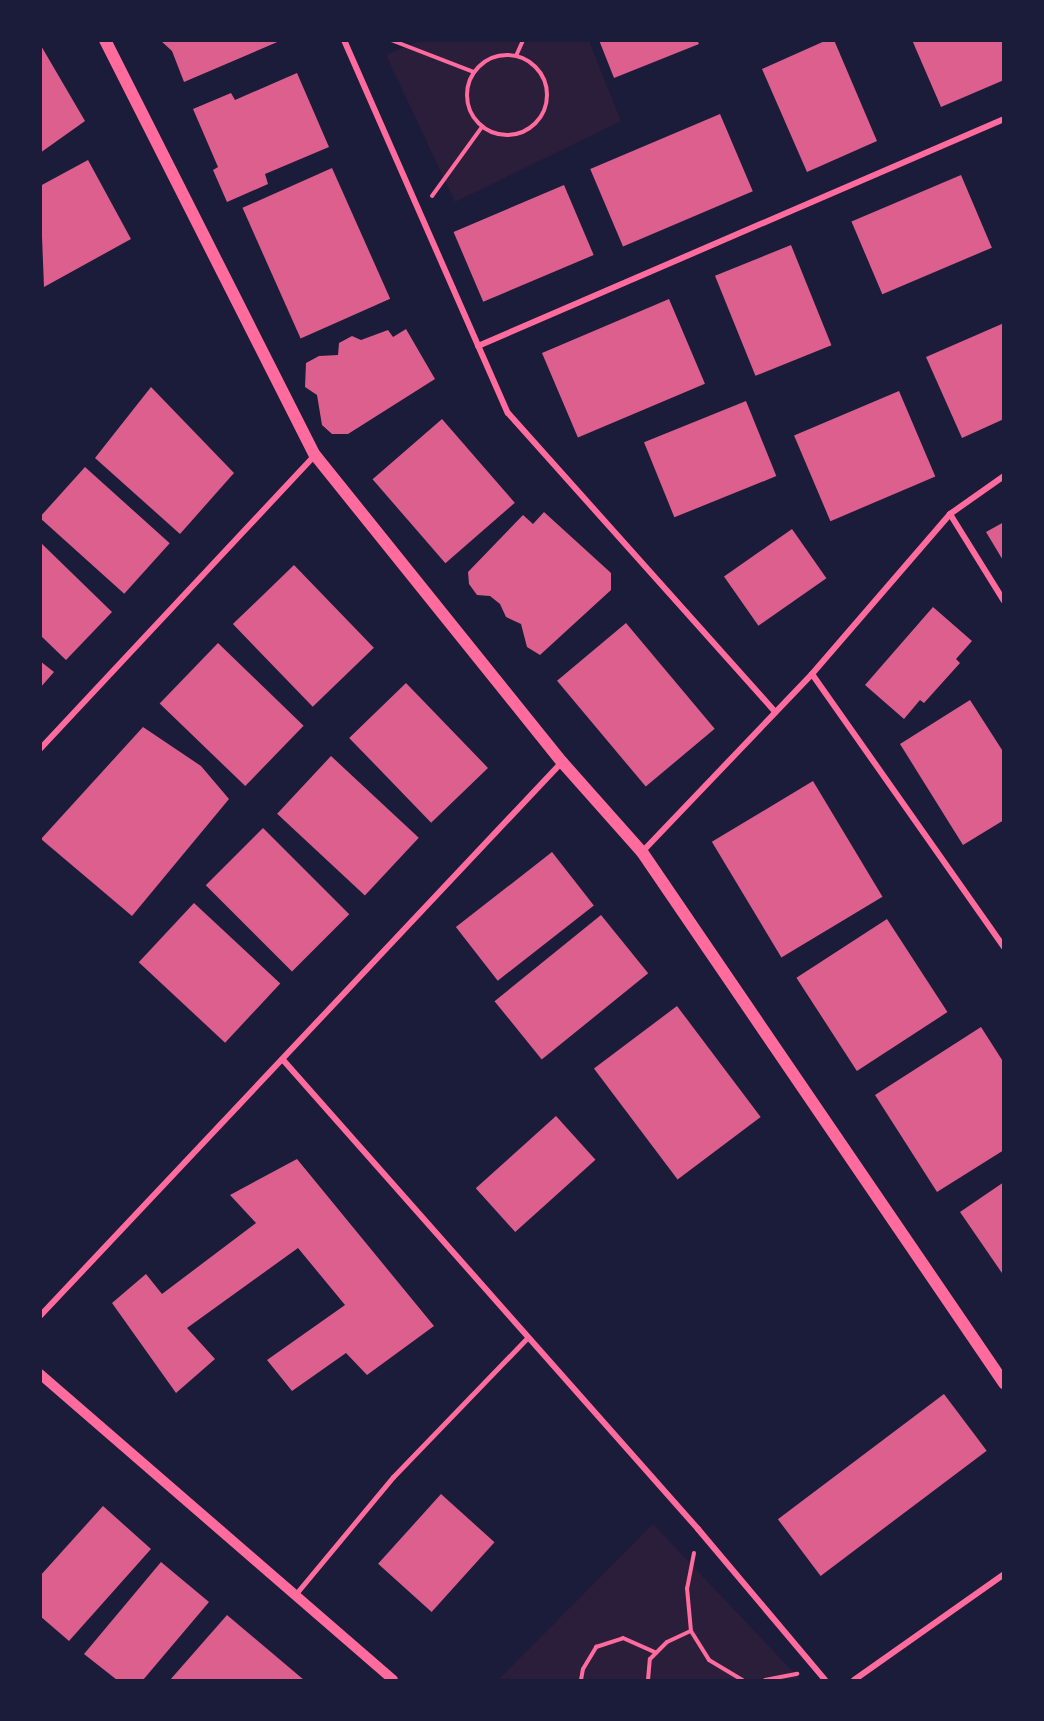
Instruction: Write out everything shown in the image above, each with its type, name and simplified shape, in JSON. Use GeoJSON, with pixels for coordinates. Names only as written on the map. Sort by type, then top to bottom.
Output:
{"type":"FeatureCollection","features":[{"type":"Feature","properties":{"kind":"main road"},"geometry":{"type":"LineString","coordinates":[[105,40],[315,455],[562,762],[642,852],[1003,1381]]}},
{"type":"Feature","properties":{"kind":"street"},"geometry":{"type":"LineString","coordinates":[[347,41],[419,214],[508,413],[775,712]]}},
{"type":"Feature","properties":{"kind":"street"},"geometry":{"type":"LineString","coordinates":[[478,346],[1004,119]]}},
{"type":"Feature","properties":{"kind":"street"},"geometry":{"type":"LineString","coordinates":[[40,749],[315,455]]}},
{"type":"Feature","properties":{"kind":"street"},"geometry":{"type":"LineString","coordinates":[[642,852],[812,674],[950,514],[1004,476]]}},
{"type":"Feature","properties":{"kind":"street"},"geometry":{"type":"LineString","coordinates":[[950,514],[1004,601]]}},
{"type":"Feature","properties":{"kind":"street"},"geometry":{"type":"LineString","coordinates":[[812,674],[1004,947]]}},
{"type":"Feature","properties":{"kind":"street"},"geometry":{"type":"LineString","coordinates":[[40,1316],[284,1061],[562,762]]}},
{"type":"Feature","properties":{"kind":"street"},"geometry":{"type":"LineString","coordinates":[[284,1061],[698,1529],[825,1680]]}},
{"type":"Feature","properties":{"kind":"street"},"geometry":{"type":"LineString","coordinates":[[40,1374],[393,1680]]}},
{"type":"Feature","properties":{"kind":"street"},"geometry":{"type":"LineString","coordinates":[[854,1680],[1004,1574]]}},
{"type":"Feature","properties":{"kind":"lane"},"geometry":{"type":"LineString","coordinates":[[295,1595],[393,1477],[528,1337]]}},
{"type":"Feature","properties":{"kind":"path"},"geometry":{"type":"LineString","coordinates":[[391,40],[474,72]]}},
{"type":"Feature","properties":{"kind":"path"},"geometry":{"type":"LineString","coordinates":[[516,56],[524,40]]}},
{"type":"Feature","properties":{"kind":"path"},"geometry":{"type":"LineString","coordinates":[[516,56],[529,60],[542,75],[548,93],[547,106],[532,128],[520,134],[500,135],[482,127],[468,108],[467,95],[474,72],[493,57],[516,56]]}},
{"type":"Feature","properties":{"kind":"path"},"geometry":{"type":"LineString","coordinates":[[419,214],[482,127]]}},
{"type":"Feature","properties":{"kind":"path"},"geometry":{"type":"LineString","coordinates":[[698,1529],[687,1588],[691,1631],[709,1660],[742,1680]]}},
{"type":"Feature","properties":{"kind":"path"},"geometry":{"type":"LineString","coordinates":[[648,1680],[650,1659],[691,1631]]}},
{"type":"Feature","properties":{"kind":"path"},"geometry":{"type":"LineString","coordinates":[[579,1680],[596,1647],[623,1638],[657,1653]]}},
{"type":"Feature","properties":{"kind":"path"},"geometry":{"type":"LineString","coordinates":[[765,1680],[816,1670]]}},
{"type":"Feature","properties":{"kind":"shaded area"},"geometry":{"type":"Polygon","coordinates":[[[419,41],[589,41],[621,121],[455,202],[386,55],[419,41]]]}},
{"type":"Feature","properties":{"kind":"shaded area"},"geometry":{"type":"Polygon","coordinates":[[[653,1524],[801,1680],[498,1680],[653,1524]]]}},
{"type":"Feature","properties":{"kind":"building"},"geometry":{"type":"Polygon","coordinates":[[[160,40],[282,40],[184,82],[172,51],[160,40]]]}},
{"type":"Feature","properties":{"kind":"building"},"geometry":{"type":"Polygon","coordinates":[[[599,40],[697,40],[699,44],[614,78],[599,40]]]}},
{"type":"Feature","properties":{"kind":"building"},"geometry":{"type":"Polygon","coordinates":[[[827,40],[834,40],[877,141],[807,172],[762,69],[827,40]]]}},
{"type":"Feature","properties":{"kind":"building"},"geometry":{"type":"Polygon","coordinates":[[[912,40],[1004,40],[1004,80],[941,107],[912,40]]]}},
{"type":"Feature","properties":{"kind":"building"},"geometry":{"type":"Polygon","coordinates":[[[40,44],[85,121],[40,153],[40,44]]]}},
{"type":"Feature","properties":{"kind":"building"},"geometry":{"type":"Polygon","coordinates":[[[297,73],[329,147],[265,174],[268,184],[227,202],[213,170],[218,167],[193,109],[231,93],[235,100],[297,73]]]}},
{"type":"Feature","properties":{"kind":"building"},"geometry":{"type":"Polygon","coordinates":[[[720,114],[753,191],[623,246],[590,169],[720,114]]]}},
{"type":"Feature","properties":{"kind":"building"},"geometry":{"type":"Polygon","coordinates":[[[88,160],[131,239],[44,287],[40,186],[88,160]]]}},
{"type":"Feature","properties":{"kind":"building"},"geometry":{"type":"Polygon","coordinates":[[[332,168],[390,299],[301,338],[242,208],[332,168]]]}},
{"type":"Feature","properties":{"kind":"building"},"geometry":{"type":"Polygon","coordinates":[[[961,175],[992,248],[882,294],[851,221],[961,175]]]}},
{"type":"Feature","properties":{"kind":"building"},"geometry":{"type":"Polygon","coordinates":[[[564,185],[594,255],[483,302],[454,232],[564,185]]]}},
{"type":"Feature","properties":{"kind":"building"},"geometry":{"type":"Polygon","coordinates":[[[791,245],[831,345],[755,376],[715,276],[791,245]]]}},
{"type":"Feature","properties":{"kind":"building"},"geometry":{"type":"Polygon","coordinates":[[[669,299],[705,384],[578,438],[542,353],[669,299]]]}},
{"type":"Feature","properties":{"kind":"building"},"geometry":{"type":"Polygon","coordinates":[[[1004,323],[1004,419],[962,438],[926,357],[1004,323]]]}},
{"type":"Feature","properties":{"kind":"building"},"geometry":{"type":"Polygon","coordinates":[[[406,329],[435,379],[348,434],[332,434],[322,425],[317,395],[305,387],[306,363],[319,356],[338,355],[339,343],[352,336],[361,340],[388,330],[393,337],[406,329]]]}},
{"type":"Feature","properties":{"kind":"building"},"geometry":{"type":"Polygon","coordinates":[[[151,387],[234,473],[180,534],[95,458],[151,387]]]}},
{"type":"Feature","properties":{"kind":"building"},"geometry":{"type":"Polygon","coordinates":[[[899,391],[935,477],[830,521],[794,436],[899,391]]]}},
{"type":"Feature","properties":{"kind":"building"},"geometry":{"type":"Polygon","coordinates":[[[746,401],[776,476],[674,517],[644,442],[746,401]]]}},
{"type":"Feature","properties":{"kind":"building"},"geometry":{"type":"Polygon","coordinates":[[[442,419],[515,503],[445,563],[373,479],[442,419]]]}},
{"type":"Feature","properties":{"kind":"building"},"geometry":{"type":"Polygon","coordinates":[[[85,467],[170,543],[124,594],[40,518],[85,467]]]}},
{"type":"Feature","properties":{"kind":"building"},"geometry":{"type":"Polygon","coordinates":[[[544,512],[611,573],[611,590],[540,655],[527,647],[521,624],[506,617],[500,604],[490,596],[477,595],[469,584],[468,572],[523,515],[533,524],[544,512]]]}},
{"type":"Feature","properties":{"kind":"building"},"geometry":{"type":"Polygon","coordinates":[[[1004,522],[1004,562],[986,532],[1004,522]]]}},
{"type":"Feature","properties":{"kind":"building"},"geometry":{"type":"Polygon","coordinates":[[[792,529],[826,578],[758,626],[724,577],[792,529]]]}},
{"type":"Feature","properties":{"kind":"building"},"geometry":{"type":"Polygon","coordinates":[[[40,542],[112,612],[66,660],[40,635],[40,542]]]}},
{"type":"Feature","properties":{"kind":"building"},"geometry":{"type":"Polygon","coordinates":[[[294,565],[374,648],[313,707],[233,624],[294,565]]]}},
{"type":"Feature","properties":{"kind":"building"},"geometry":{"type":"Polygon","coordinates":[[[933,607],[972,641],[956,659],[960,663],[924,703],[920,700],[904,719],[865,685],[933,607]]]}},
{"type":"Feature","properties":{"kind":"building"},"geometry":{"type":"Polygon","coordinates":[[[626,623],[715,729],[646,787],[557,681],[626,623]]]}},
{"type":"Feature","properties":{"kind":"building"},"geometry":{"type":"Polygon","coordinates":[[[218,643],[304,726],[245,786],[160,703],[218,643]]]}},
{"type":"Feature","properties":{"kind":"building"},"geometry":{"type":"Polygon","coordinates":[[[40,661],[54,672],[40,688],[40,661]]]}},
{"type":"Feature","properties":{"kind":"building"},"geometry":{"type":"Polygon","coordinates":[[[406,683],[488,768],[431,823],[349,738],[406,683]]]}},
{"type":"Feature","properties":{"kind":"building"},"geometry":{"type":"Polygon","coordinates":[[[970,700],[1004,753],[1004,820],[963,845],[900,744],[970,700]]]}},
{"type":"Feature","properties":{"kind":"building"},"geometry":{"type":"Polygon","coordinates":[[[143,727],[201,766],[229,799],[132,916],[41,839],[143,727]]]}},
{"type":"Feature","properties":{"kind":"building"},"geometry":{"type":"Polygon","coordinates":[[[331,756],[419,838],[365,896],[277,814],[331,756]]]}},
{"type":"Feature","properties":{"kind":"building"},"geometry":{"type":"Polygon","coordinates":[[[813,781],[883,897],[781,957],[712,842],[813,781]]]}},
{"type":"Feature","properties":{"kind":"building"},"geometry":{"type":"Polygon","coordinates":[[[263,828],[349,914],[292,972],[206,885],[263,828]]]}},
{"type":"Feature","properties":{"kind":"building"},"geometry":{"type":"Polygon","coordinates":[[[552,852],[594,906],[498,981],[456,927],[552,852]]]}},
{"type":"Feature","properties":{"kind":"building"},"geometry":{"type":"Polygon","coordinates":[[[194,903],[280,983],[225,1043],[139,962],[194,903]]]}},
{"type":"Feature","properties":{"kind":"building"},"geometry":{"type":"Polygon","coordinates":[[[601,915],[648,973],[542,1060],[495,1001],[601,915]]]}},
{"type":"Feature","properties":{"kind":"building"},"geometry":{"type":"Polygon","coordinates":[[[887,919],[947,1012],[857,1071],[796,978],[887,919]]]}},
{"type":"Feature","properties":{"kind":"building"},"geometry":{"type":"Polygon","coordinates":[[[677,1006],[761,1117],[678,1180],[594,1069],[677,1006]]]}},
{"type":"Feature","properties":{"kind":"building"},"geometry":{"type":"Polygon","coordinates":[[[981,1027],[1004,1063],[1004,1150],[937,1192],[875,1095],[981,1027]]]}},
{"type":"Feature","properties":{"kind":"building"},"geometry":{"type":"Polygon","coordinates":[[[556,1116],[595,1160],[515,1232],[476,1188],[556,1116]]]}},
{"type":"Feature","properties":{"kind":"building"},"geometry":{"type":"Polygon","coordinates":[[[297,1159],[434,1326],[367,1375],[346,1353],[292,1391],[267,1360],[345,1305],[298,1248],[187,1328],[215,1359],[176,1393],[112,1303],[146,1274],[162,1294],[256,1223],[230,1195],[297,1159]]]}},
{"type":"Feature","properties":{"kind":"building"},"geometry":{"type":"Polygon","coordinates":[[[1004,1182],[1004,1276],[960,1212],[1004,1182]]]}},
{"type":"Feature","properties":{"kind":"building"},"geometry":{"type":"Polygon","coordinates":[[[944,1394],[987,1451],[821,1576],[778,1519],[944,1394]]]}},
{"type":"Feature","properties":{"kind":"building"},"geometry":{"type":"Polygon","coordinates":[[[441,1494],[495,1542],[432,1612],[378,1564],[441,1494]]]}},
{"type":"Feature","properties":{"kind":"building"},"geometry":{"type":"Polygon","coordinates":[[[103,1506],[151,1549],[69,1641],[40,1616],[40,1576],[103,1506]]]}},
{"type":"Feature","properties":{"kind":"building"},"geometry":{"type":"Polygon","coordinates":[[[161,1562],[209,1602],[143,1680],[117,1680],[84,1654],[161,1562]]]}},
{"type":"Feature","properties":{"kind":"building"},"geometry":{"type":"Polygon","coordinates":[[[227,1615],[304,1680],[170,1680],[227,1615]]]}}]}
